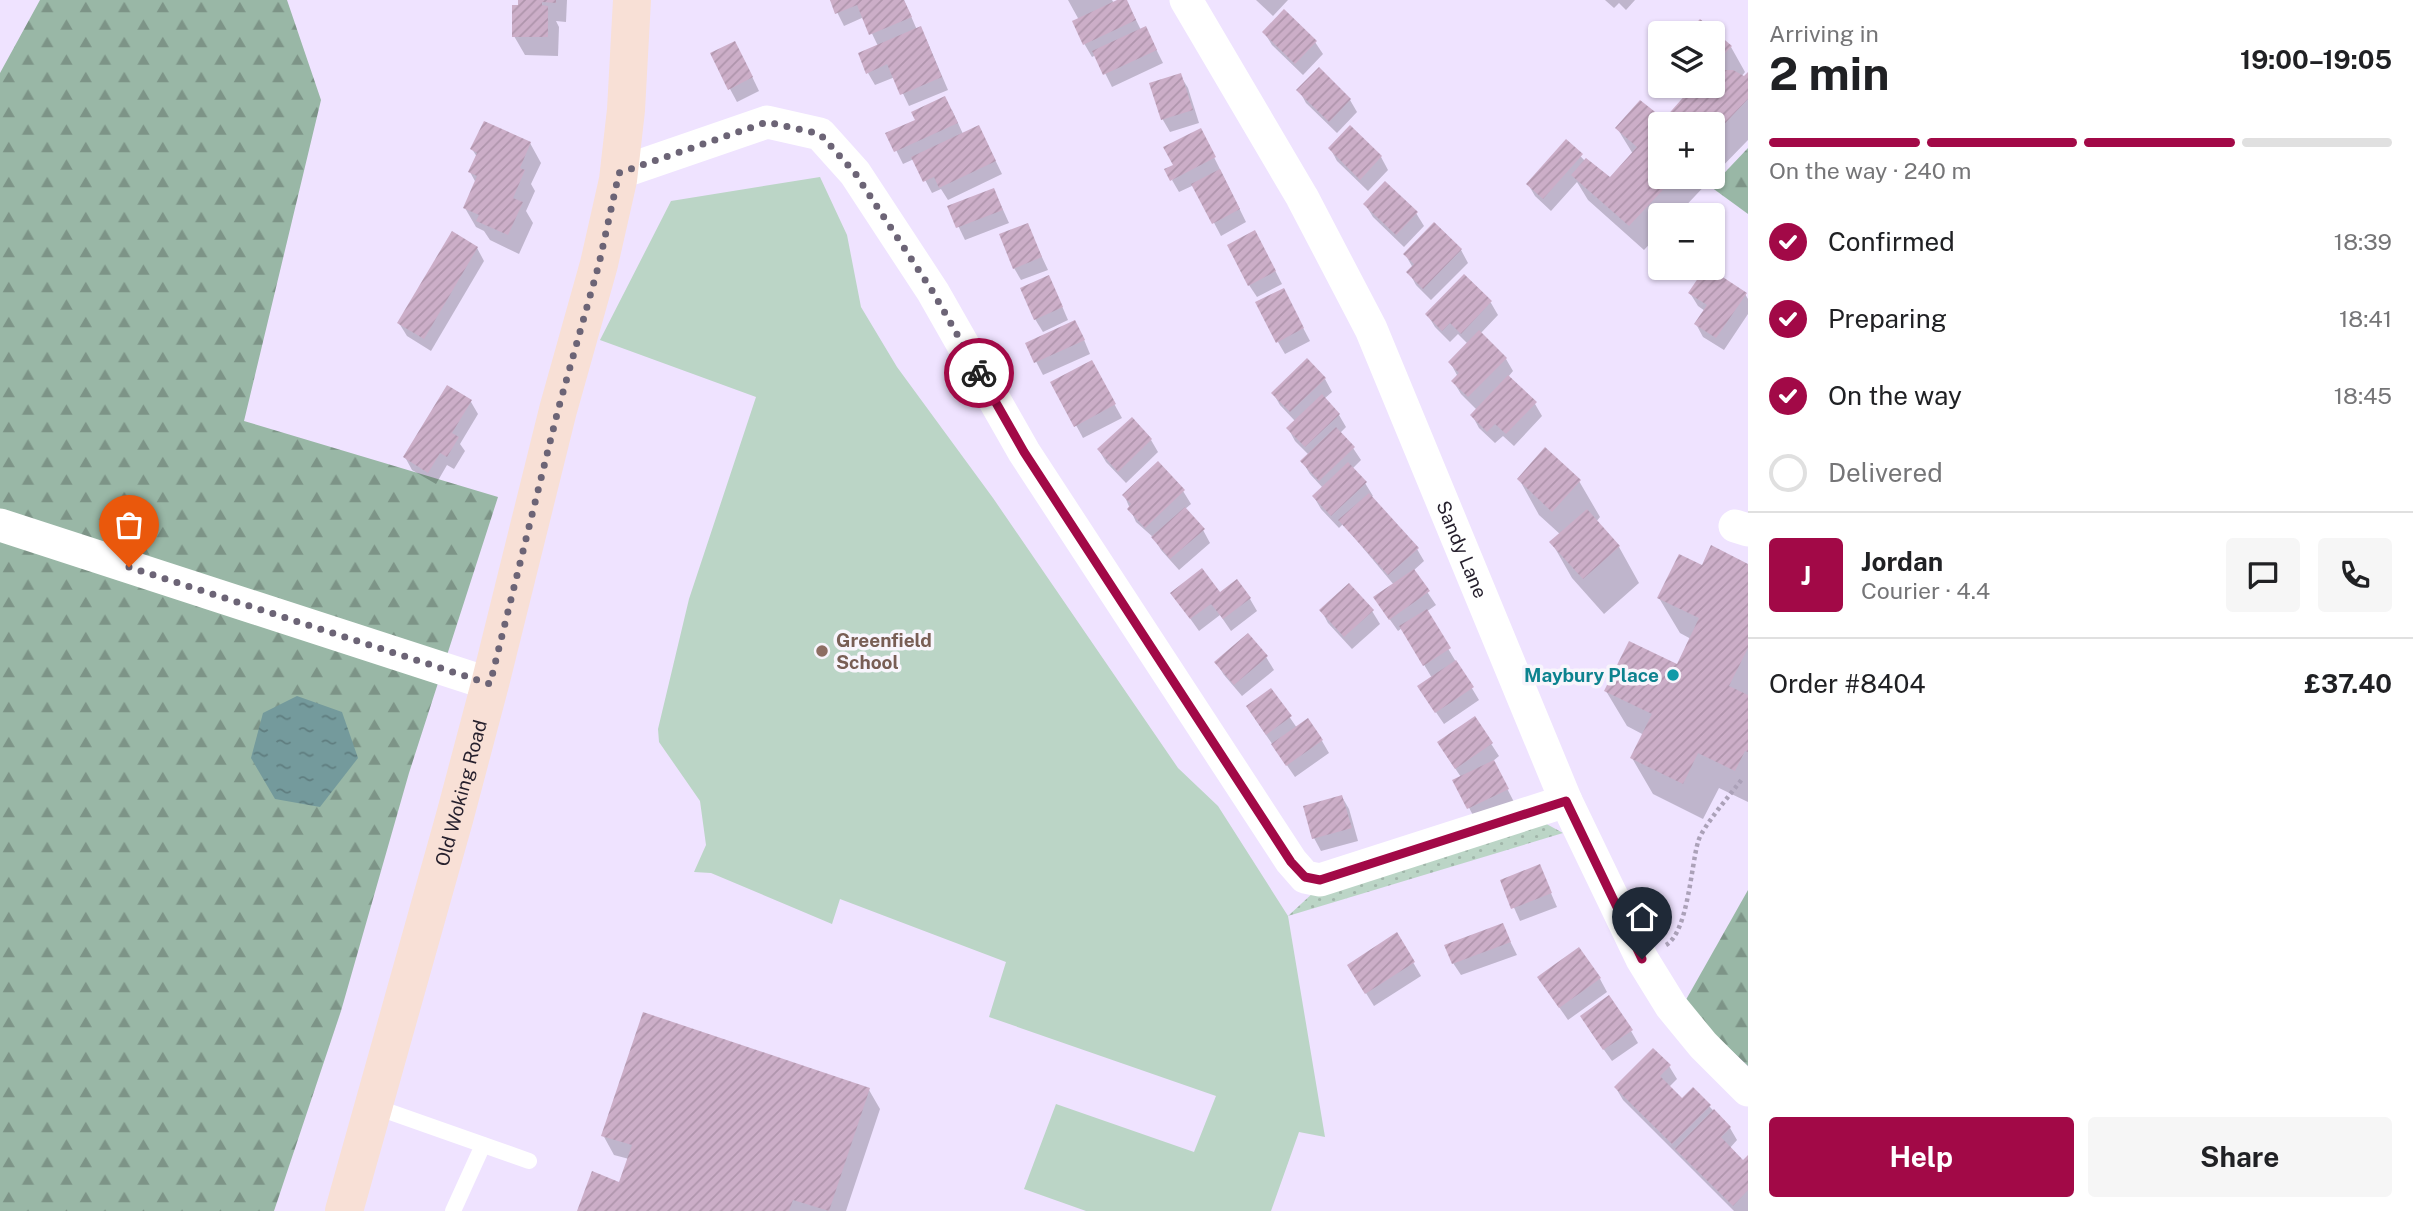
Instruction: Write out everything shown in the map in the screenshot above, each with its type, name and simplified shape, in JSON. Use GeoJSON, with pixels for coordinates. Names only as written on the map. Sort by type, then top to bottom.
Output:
{"type":"FeatureCollection","features":[{"type":"Feature","properties":{"kind":"main road","name":"Old Woking Road"},"geometry":{"type":"LineString","coordinates":[[344,1211],[490,684],[558,410],[599,264],[619,173],[626,110],[632,0]]}},
{"type":"Feature","properties":{"kind":"street","name":"Sandy Lane"},"geometry":{"type":"LineString","coordinates":[[1186,0],[1302,197],[1371,329],[1566,801],[1642,959],[1671,1006],[1703,1045],[1748,1090]]}},
{"type":"Feature","properties":{"kind":"street"},"geometry":{"type":"LineString","coordinates":[[619,173],[767,122],[820,134],[855,173],[933,292],[1024,452],[1291,862],[1305,877],[1320,880],[1566,801]]}},
{"type":"Feature","properties":{"kind":"street"},"geometry":{"type":"LineString","coordinates":[[0,525],[490,684]]}},
{"type":"Feature","properties":{"kind":"lane"},"geometry":{"type":"LineString","coordinates":[[373,1106],[529,1161]]}},
{"type":"Feature","properties":{"kind":"lane"},"geometry":{"type":"LineString","coordinates":[[453,1211],[483,1145]]}},
{"type":"Feature","properties":{"kind":"path"},"geometry":{"type":"LineString","coordinates":[[1642,959],[1672,942],[1684,914],[1698,839],[1742,779]]}},
{"type":"Feature","properties":{"kind":"shaded area"},"geometry":{"type":"Polygon","coordinates":[[[820,177],[847,235],[861,307],[897,367],[993,498],[1178,768],[1218,806],[1288,916],[1325,1137],[1299,1132],[1271,1211],[1086,1211],[1024,1189],[1056,1104],[1194,1152],[1216,1096],[989,1017],[1006,962],[840,899],[832,924],[711,873],[694,872],[706,845],[700,801],[659,742],[658,729],[689,599],[756,397],[600,340],[671,201],[820,177]]]}},
{"type":"Feature","properties":{"kind":"shaded area"},"geometry":{"type":"Polygon","coordinates":[[[1541,821],[1563,833],[1288,916],[1314,892],[1541,821]]]}},
{"type":"Feature","properties":{"kind":"green space"},"geometry":{"type":"Polygon","coordinates":[[[40,0],[287,0],[321,100],[244,421],[498,497],[409,773],[341,1011],[274,1211],[0,1211],[0,73],[40,0]]]}},
{"type":"Feature","properties":{"kind":"green space"},"geometry":{"type":"Polygon","coordinates":[[[1748,148],[1748,214],[1714,189],[1725,189],[1725,172],[1748,148]]]}},
{"type":"Feature","properties":{"kind":"green space"},"geometry":{"type":"Polygon","coordinates":[[[1748,890],[1748,1066],[1683,1005],[1748,890]]]}},
{"type":"Feature","properties":{"kind":"water"},"geometry":{"type":"Polygon","coordinates":[[[297,696],[342,712],[358,758],[320,807],[275,799],[251,758],[263,713],[297,696]]]}},
{"type":"Feature","properties":{"kind":"building"},"geometry":{"type":"Polygon","coordinates":[[[518,0],[556,0],[556,3],[542,2],[542,5],[548,6],[548,37],[512,37],[512,5],[518,5],[518,0]]]}},
{"type":"Feature","properties":{"kind":"building"},"geometry":{"type":"Polygon","coordinates":[[[830,0],[904,0],[912,17],[869,35],[857,5],[835,14],[830,0]]]}},
{"type":"Feature","properties":{"kind":"building"},"geometry":{"type":"Polygon","coordinates":[[[1117,0],[1127,0],[1136,20],[1083,45],[1072,21],[1117,0]]]}},
{"type":"Feature","properties":{"kind":"building"},"geometry":{"type":"Polygon","coordinates":[[[1284,9],[1317,41],[1295,64],[1262,32],[1284,9]]]}},
{"type":"Feature","properties":{"kind":"building"},"geometry":{"type":"Polygon","coordinates":[[[921,26],[942,77],[900,95],[887,64],[866,74],[858,53],[921,26]]]}},
{"type":"Feature","properties":{"kind":"building"},"geometry":{"type":"Polygon","coordinates":[[[1146,26],[1157,50],[1103,75],[1092,51],[1146,26]]]}},
{"type":"Feature","properties":{"kind":"building"},"geometry":{"type":"Polygon","coordinates":[[[1725,40],[1732,46],[1725,53],[1725,40]]]}},
{"type":"Feature","properties":{"kind":"building"},"geometry":{"type":"Polygon","coordinates":[[[735,41],[753,77],[728,90],[710,53],[735,41]]]}},
{"type":"Feature","properties":{"kind":"building"},"geometry":{"type":"Polygon","coordinates":[[[1319,67],[1351,99],[1329,122],[1296,90],[1319,67]]]}},
{"type":"Feature","properties":{"kind":"building"},"geometry":{"type":"Polygon","coordinates":[[[1725,70],[1733,70],[1744,76],[1748,72],[1748,99],[1725,123],[1725,112],[1670,112],[1683,98],[1725,98],[1725,70]]]}},
{"type":"Feature","properties":{"kind":"building"},"geometry":{"type":"Polygon","coordinates":[[[1181,73],[1193,110],[1161,120],[1149,83],[1181,73]]]}},
{"type":"Feature","properties":{"kind":"building"},"geometry":{"type":"Polygon","coordinates":[[[945,96],[958,123],[894,152],[885,133],[915,120],[911,112],[945,96]]]}},
{"type":"Feature","properties":{"kind":"building"},"geometry":{"type":"Polygon","coordinates":[[[1640,100],[1655,112],[1648,112],[1648,189],[1664,189],[1629,226],[1571,175],[1586,158],[1610,177],[1637,147],[1615,128],[1640,100]]]}},
{"type":"Feature","properties":{"kind":"building"},"geometry":{"type":"Polygon","coordinates":[[[484,121],[531,142],[520,168],[525,170],[513,198],[523,202],[508,235],[476,221],[479,215],[463,208],[477,176],[468,172],[477,153],[470,149],[484,121]]]}},
{"type":"Feature","properties":{"kind":"building"},"geometry":{"type":"Polygon","coordinates":[[[979,125],[996,161],[939,188],[934,177],[923,182],[911,157],[979,125]]]}},
{"type":"Feature","properties":{"kind":"building"},"geometry":{"type":"Polygon","coordinates":[[[1350,125],[1382,156],[1360,180],[1328,148],[1350,125]]]}},
{"type":"Feature","properties":{"kind":"building"},"geometry":{"type":"Polygon","coordinates":[[[1201,128],[1216,157],[1170,181],[1164,169],[1173,165],[1163,147],[1201,128]]]}},
{"type":"Feature","properties":{"kind":"building"},"geometry":{"type":"Polygon","coordinates":[[[1566,139],[1583,154],[1543,199],[1526,184],[1566,139]]]}},
{"type":"Feature","properties":{"kind":"building"},"geometry":{"type":"Polygon","coordinates":[[[1220,169],[1240,209],[1212,224],[1191,184],[1220,169]]]}},
{"type":"Feature","properties":{"kind":"building"},"geometry":{"type":"Polygon","coordinates":[[[1385,181],[1418,212],[1396,235],[1363,204],[1385,181]]]}},
{"type":"Feature","properties":{"kind":"building"},"geometry":{"type":"Polygon","coordinates":[[[994,188],[1003,210],[956,228],[947,206],[994,188]]]}},
{"type":"Feature","properties":{"kind":"building"},"geometry":{"type":"Polygon","coordinates":[[[1434,222],[1462,249],[1423,289],[1406,272],[1414,264],[1403,254],[1434,222]]]}},
{"type":"Feature","properties":{"kind":"building"},"geometry":{"type":"Polygon","coordinates":[[[1028,223],[1042,257],[1013,269],[999,234],[1028,223]]]}},
{"type":"Feature","properties":{"kind":"building"},"geometry":{"type":"Polygon","coordinates":[[[1255,230],[1276,271],[1248,286],[1227,245],[1255,230]]]}},
{"type":"Feature","properties":{"kind":"building"},"geometry":{"type":"Polygon","coordinates":[[[452,231],[478,247],[424,339],[397,323],[452,231]]]}},
{"type":"Feature","properties":{"kind":"building"},"geometry":{"type":"Polygon","coordinates":[[[1464,274],[1492,301],[1461,334],[1450,323],[1442,331],[1425,314],[1464,274]]]}},
{"type":"Feature","properties":{"kind":"building"},"geometry":{"type":"Polygon","coordinates":[[[1049,275],[1063,307],[1034,320],[1020,288],[1049,275]]]}},
{"type":"Feature","properties":{"kind":"building"},"geometry":{"type":"Polygon","coordinates":[[[1725,279],[1747,293],[1716,338],[1694,324],[1707,305],[1688,293],[1697,280],[1725,279]]]}},
{"type":"Feature","properties":{"kind":"building"},"geometry":{"type":"Polygon","coordinates":[[[1284,288],[1304,328],[1276,343],[1255,302],[1284,288]]]}},
{"type":"Feature","properties":{"kind":"building"},"geometry":{"type":"Polygon","coordinates":[[[1075,320],[1085,340],[1034,363],[1025,343],[1075,320]]]}},
{"type":"Feature","properties":{"kind":"building"},"geometry":{"type":"Polygon","coordinates":[[[1479,330],[1507,358],[1468,397],[1451,381],[1459,373],[1448,362],[1479,330]]]}},
{"type":"Feature","properties":{"kind":"building"},"geometry":{"type":"Polygon","coordinates":[[[1307,358],[1326,378],[1290,412],[1271,393],[1307,358]]]}},
{"type":"Feature","properties":{"kind":"building"},"geometry":{"type":"Polygon","coordinates":[[[1092,360],[1116,404],[1074,427],[1050,382],[1092,360]]]}},
{"type":"Feature","properties":{"kind":"building"},"geometry":{"type":"Polygon","coordinates":[[[1508,375],[1537,402],[1506,434],[1495,424],[1487,432],[1470,415],[1508,375]]]}},
{"type":"Feature","properties":{"kind":"building"},"geometry":{"type":"Polygon","coordinates":[[[447,385],[472,400],[452,433],[459,437],[447,457],[440,453],[428,473],[403,457],[447,385]]]}},
{"type":"Feature","properties":{"kind":"building"},"geometry":{"type":"Polygon","coordinates":[[[1322,394],[1340,414],[1305,447],[1286,428],[1322,394]]]}},
{"type":"Feature","properties":{"kind":"building"},"geometry":{"type":"Polygon","coordinates":[[[1132,417],[1152,439],[1118,472],[1097,449],[1132,417]]]}},
{"type":"Feature","properties":{"kind":"building"},"geometry":{"type":"Polygon","coordinates":[[[1336,427],[1355,447],[1319,481],[1300,461],[1336,427]]]}},
{"type":"Feature","properties":{"kind":"building"},"geometry":{"type":"Polygon","coordinates":[[[1545,447],[1581,480],[1552,512],[1517,479],[1545,447]]]}},
{"type":"Feature","properties":{"kind":"building"},"geometry":{"type":"Polygon","coordinates":[[[1158,461],[1185,490],[1145,528],[1127,509],[1131,504],[1122,495],[1158,461]]]}},
{"type":"Feature","properties":{"kind":"building"},"geometry":{"type":"Polygon","coordinates":[[[1348,462],[1367,482],[1331,516],[1312,496],[1348,462]]]}},
{"type":"Feature","properties":{"kind":"building"},"geometry":{"type":"Polygon","coordinates":[[[1369,493],[1419,548],[1388,575],[1338,520],[1369,493]]]}},
{"type":"Feature","properties":{"kind":"building"},"geometry":{"type":"Polygon","coordinates":[[[1185,507],[1205,529],[1170,559],[1151,537],[1185,507]]]}},
{"type":"Feature","properties":{"kind":"building"},"geometry":{"type":"Polygon","coordinates":[[[1587,509],[1620,546],[1583,579],[1549,542],[1587,509]]]}},
{"type":"Feature","properties":{"kind":"building","name":"Maybury Place"},"geometry":{"type":"Polygon","coordinates":[[[1711,545],[1748,564],[1748,648],[1729,686],[1748,695],[1748,752],[1745,751],[1735,771],[1698,753],[1683,784],[1630,758],[1652,714],[1604,691],[1629,641],[1677,664],[1699,618],[1657,598],[1679,554],[1702,565],[1711,545]]]}},
{"type":"Feature","properties":{"kind":"building"},"geometry":{"type":"Polygon","coordinates":[[[1202,568],[1220,592],[1237,579],[1251,598],[1223,619],[1211,604],[1190,619],[1170,593],[1202,568]]]}},
{"type":"Feature","properties":{"kind":"building"},"geometry":{"type":"Polygon","coordinates":[[[1414,569],[1430,591],[1389,620],[1373,597],[1414,569]]]}},
{"type":"Feature","properties":{"kind":"building"},"geometry":{"type":"Polygon","coordinates":[[[1349,583],[1374,610],[1344,637],[1319,610],[1349,583]]]}},
{"type":"Feature","properties":{"kind":"building"},"geometry":{"type":"Polygon","coordinates":[[[1427,609],[1451,648],[1423,666],[1399,626],[1427,609]]]}},
{"type":"Feature","properties":{"kind":"building"},"geometry":{"type":"Polygon","coordinates":[[[1248,633],[1268,656],[1234,685],[1214,662],[1248,633]]]}},
{"type":"Feature","properties":{"kind":"building"},"geometry":{"type":"Polygon","coordinates":[[[1456,660],[1474,687],[1435,713],[1417,686],[1456,660]]]}},
{"type":"Feature","properties":{"kind":"building"},"geometry":{"type":"Polygon","coordinates":[[[1271,688],[1292,716],[1266,735],[1246,706],[1271,688]]]}},
{"type":"Feature","properties":{"kind":"building"},"geometry":{"type":"Polygon","coordinates":[[[1475,716],[1493,743],[1455,769],[1437,742],[1475,716]]]}},
{"type":"Feature","properties":{"kind":"building"},"geometry":{"type":"Polygon","coordinates":[[[1308,718],[1323,740],[1286,766],[1271,744],[1308,718]]]}},
{"type":"Feature","properties":{"kind":"building"},"geometry":{"type":"Polygon","coordinates":[[[1494,760],[1509,789],[1467,809],[1452,780],[1494,760]]]}},
{"type":"Feature","properties":{"kind":"building"},"geometry":{"type":"Polygon","coordinates":[[[1342,795],[1352,828],[1312,839],[1303,806],[1342,795]]]}},
{"type":"Feature","properties":{"kind":"building"},"geometry":{"type":"Polygon","coordinates":[[[1540,864],[1552,893],[1511,909],[1500,880],[1540,864]]]}},
{"type":"Feature","properties":{"kind":"building"},"geometry":{"type":"Polygon","coordinates":[[[1503,923],[1511,942],[1452,964],[1444,945],[1503,923]]]}},
{"type":"Feature","properties":{"kind":"building"},"geometry":{"type":"Polygon","coordinates":[[[1397,932],[1415,962],[1365,994],[1347,965],[1397,932]]]}},
{"type":"Feature","properties":{"kind":"building"},"geometry":{"type":"Polygon","coordinates":[[[1579,947],[1601,978],[1559,1008],[1537,977],[1579,947]]]}},
{"type":"Feature","properties":{"kind":"building"},"geometry":{"type":"Polygon","coordinates":[[[1609,995],[1633,1030],[1603,1050],[1580,1016],[1609,995]]]}},
{"type":"Feature","properties":{"kind":"building"},"geometry":{"type":"Polygon","coordinates":[[[643,1012],[870,1088],[829,1211],[793,1200],[789,1211],[577,1211],[592,1171],[619,1182],[632,1145],[601,1136],[643,1012]]]}},
{"type":"Feature","properties":{"kind":"building"},"geometry":{"type":"Polygon","coordinates":[[[1653,1048],[1671,1065],[1660,1076],[1682,1098],[1693,1087],[1711,1105],[1672,1144],[1614,1087],[1653,1048]]]}},
{"type":"Feature","properties":{"kind":"building"},"geometry":{"type":"Polygon","coordinates":[[[1714,1109],[1731,1127],[1721,1137],[1743,1160],[1748,1155],[1748,1190],[1733,1206],[1675,1149],[1714,1109]]]}},
{"type":"Feature","properties":{"kind":"way so far"},"geometry":{"type":"LineString","coordinates":[[129,567],[490,684],[558,410],[599,264],[619,173],[767,122],[820,134],[855,173],[933,292],[979,373]]}},
{"type":"Feature","properties":{"kind":"place","name":"Greenfield School"},"geometry":{"type":"Point","coordinates":[822,651]}},
{"type":"Feature","properties":{"kind":"place","name":"Maybury Place"},"geometry":{"type":"Point","coordinates":[1673,675]}},
{"type":"Feature","properties":{"kind":"route"},"geometry":{"type":"LineString","coordinates":[[979,373],[1038,474],[1291,862],[1305,877],[1320,880],[1566,801],[1642,959]]}}]}
